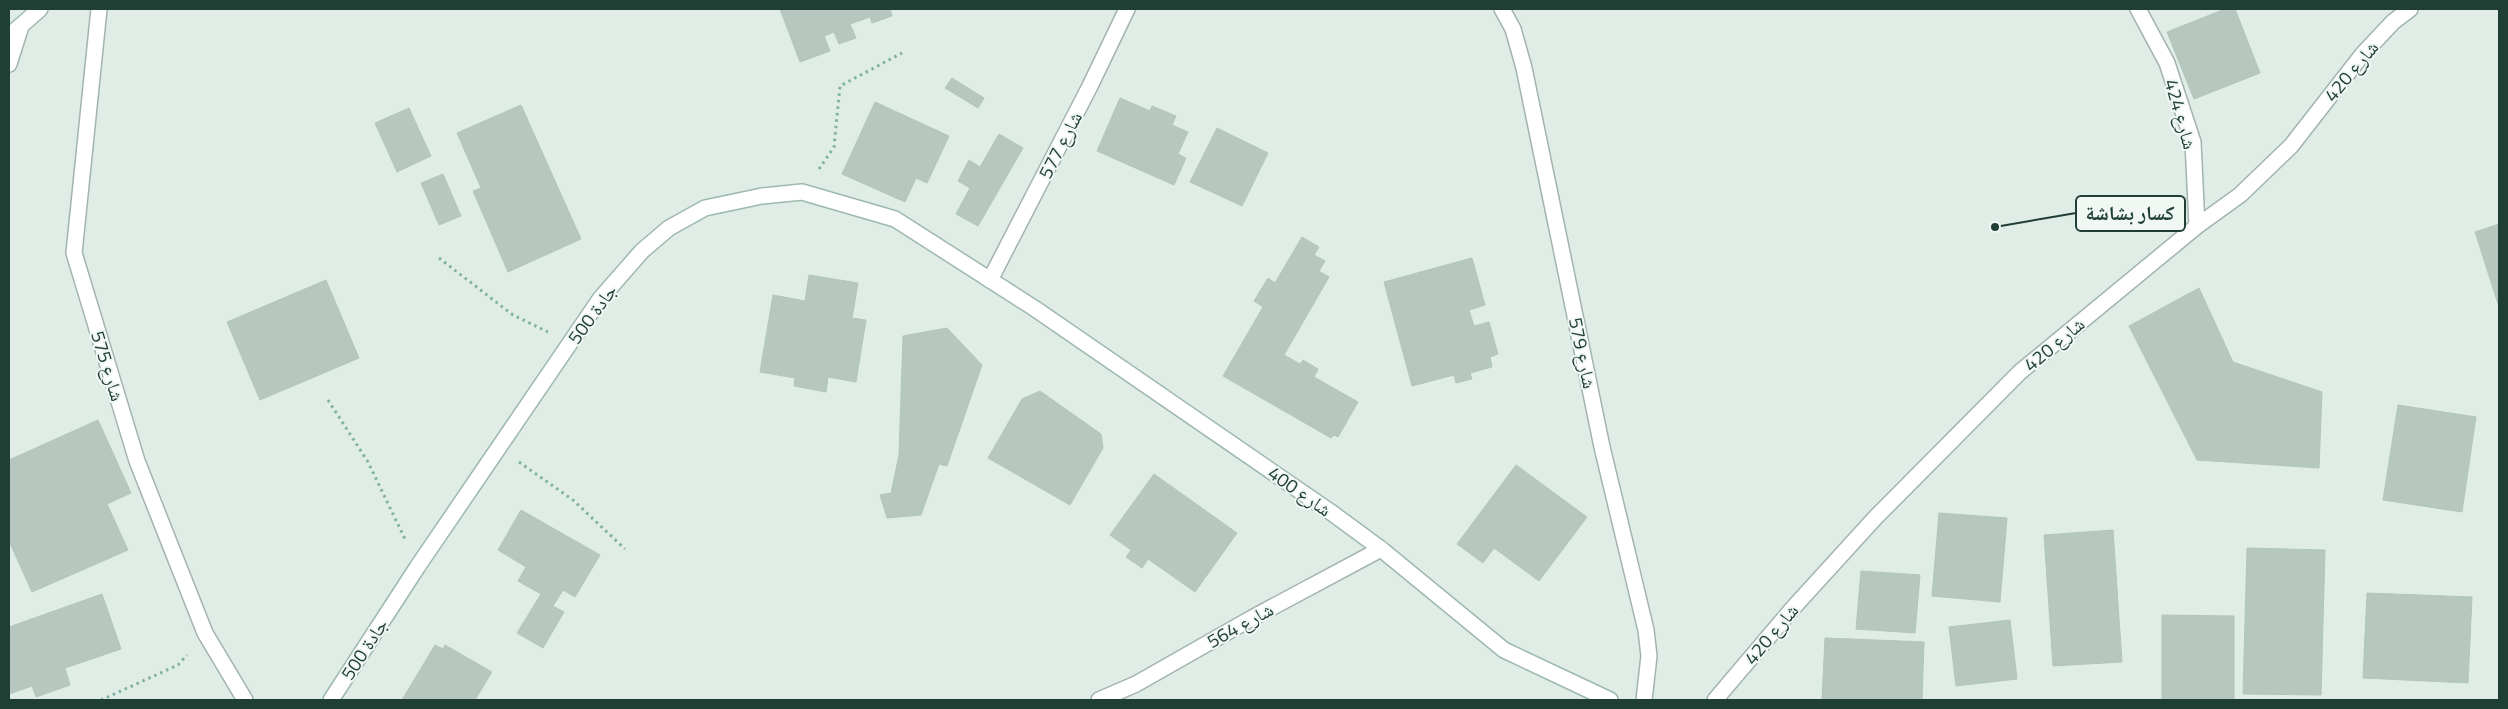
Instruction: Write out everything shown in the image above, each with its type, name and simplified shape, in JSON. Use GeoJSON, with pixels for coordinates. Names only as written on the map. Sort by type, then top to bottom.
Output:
{"type":"FeatureCollection","features":[{"type":"Feature","properties":{"kind":"street"},"geometry":{"type":"LineString","coordinates":[[9,64],[15,31],[40,9]]}},
{"type":"Feature","properties":{"kind":"street","name":"شارع 575"},"geometry":{"type":"LineString","coordinates":[[100,9],[74,253],[136,461],[205,633],[245,700]]}},
{"type":"Feature","properties":{"kind":"street","name":"شارع 577"},"geometry":{"type":"LineString","coordinates":[[990,280],[1090,86],[1126,9]]}},
{"type":"Feature","properties":{"kind":"street","name":"شارع 579"},"geometry":{"type":"LineString","coordinates":[[1502,9],[1513,29],[1524,68],[1602,447],[1646,630],[1649,656],[1644,700]]}},
{"type":"Feature","properties":{"kind":"street","name":"شارع 424"},"geometry":{"type":"LineString","coordinates":[[2138,9],[2166,63],[2192,142],[2198,226]]}},
{"type":"Feature","properties":{"kind":"street","name":"شارع 420"},"geometry":{"type":"LineString","coordinates":[[1716,700],[1793,608],[1875,518],[2020,372],[2198,226],[2240,195],[2291,146],[2362,55],[2393,22],[2410,9]]}},
{"type":"Feature","properties":{"kind":"street","name":"جادة 500"},"geometry":{"type":"LineString","coordinates":[[331,700],[418,566],[500,449],[600,298],[642,251],[669,228],[705,208],[762,196],[802,192],[895,219],[990,280]]}},
{"type":"Feature","properties":{"kind":"street","name":"شارع 400"},"geometry":{"type":"LineString","coordinates":[[990,280],[1332,512],[1381,549],[1504,650],[1610,700]]}},
{"type":"Feature","properties":{"kind":"street","name":"شارع 564"},"geometry":{"type":"LineString","coordinates":[[1100,700],[1136,684],[1252,618],[1381,549]]}},
{"type":"Feature","properties":{"kind":"path"},"geometry":{"type":"LineString","coordinates":[[802,192],[834,147],[840,86],[902,54]]}},
{"type":"Feature","properties":{"kind":"path"},"geometry":{"type":"LineString","coordinates":[[439,258],[513,315],[571,343]]}},
{"type":"Feature","properties":{"kind":"path"},"geometry":{"type":"LineString","coordinates":[[328,400],[368,462],[418,566]]}},
{"type":"Feature","properties":{"kind":"path"},"geometry":{"type":"LineString","coordinates":[[500,449],[573,500],[625,549]]}},
{"type":"Feature","properties":{"kind":"path"},"geometry":{"type":"LineString","coordinates":[[101,700],[178,666],[205,633]]}},
{"type":"Feature","properties":{"kind":"building"},"geometry":{"type":"Polygon","coordinates":[[[780,9],[890,9],[892,16],[872,23],[870,17],[850,24],[856,38],[839,44],[834,32],[824,36],[830,51],[800,62],[780,9]]]}},
{"type":"Feature","properties":{"kind":"building"},"geometry":{"type":"Polygon","coordinates":[[[2225,9],[2235,9],[2260,73],[2194,99],[2167,32],[2225,9]]]}},
{"type":"Feature","properties":{"kind":"building"},"geometry":{"type":"Polygon","coordinates":[[[952,78],[984,98],[978,108],[945,88],[952,78]]]}},
{"type":"Feature","properties":{"kind":"building"},"geometry":{"type":"Polygon","coordinates":[[[1120,98],[1150,111],[1152,106],[1176,116],[1172,125],[1188,132],[1178,154],[1186,158],[1174,185],[1097,151],[1120,98]]]}},
{"type":"Feature","properties":{"kind":"building"},"geometry":{"type":"Polygon","coordinates":[[[875,102],[949,136],[927,183],[916,178],[905,202],[842,174],[875,102]]]}},
{"type":"Feature","properties":{"kind":"building"},"geometry":{"type":"Polygon","coordinates":[[[521,105],[581,239],[508,272],[473,191],[481,188],[457,133],[521,105]]]}},
{"type":"Feature","properties":{"kind":"building"},"geometry":{"type":"Polygon","coordinates":[[[409,108],[431,156],[397,172],[375,123],[409,108]]]}},
{"type":"Feature","properties":{"kind":"building"},"geometry":{"type":"Polygon","coordinates":[[[1217,128],[1268,153],[1242,206],[1190,182],[1217,128]]]}},
{"type":"Feature","properties":{"kind":"building"},"geometry":{"type":"Polygon","coordinates":[[[999,134],[1023,148],[978,226],[956,214],[970,188],[958,181],[969,160],[980,167],[999,134]]]}},
{"type":"Feature","properties":{"kind":"building"},"geometry":{"type":"Polygon","coordinates":[[[443,174],[461,216],[439,225],[421,183],[443,174]]]}},
{"type":"Feature","properties":{"kind":"building"},"geometry":{"type":"Polygon","coordinates":[[[2499,224],[2499,307],[2475,232],[2499,224]]]}},
{"type":"Feature","properties":{"kind":"building"},"geometry":{"type":"Polygon","coordinates":[[[1302,237],[1319,247],[1314,255],[1325,261],[1319,271],[1329,277],[1284,355],[1300,364],[1303,360],[1318,369],[1314,377],[1358,402],[1338,437],[1334,435],[1331,438],[1223,376],[1263,307],[1254,301],[1268,278],[1275,283],[1302,237]]]}},
{"type":"Feature","properties":{"kind":"building"},"geometry":{"type":"Polygon","coordinates":[[[1472,258],[1485,305],[1469,310],[1474,326],[1489,322],[1498,354],[1490,357],[1492,367],[1470,373],[1472,379],[1456,383],[1454,375],[1412,386],[1384,282],[1472,258]]]}},
{"type":"Feature","properties":{"kind":"building"},"geometry":{"type":"Polygon","coordinates":[[[809,275],[858,283],[852,318],[866,320],[856,382],[828,377],[826,392],[794,386],[795,378],[760,372],[773,295],[805,301],[809,275]]]}},
{"type":"Feature","properties":{"kind":"building"},"geometry":{"type":"Polygon","coordinates":[[[326,280],[359,358],[260,400],[227,322],[326,280]]]}},
{"type":"Feature","properties":{"kind":"building"},"geometry":{"type":"Polygon","coordinates":[[[2199,288],[2233,362],[2322,392],[2319,468],[2197,460],[2129,326],[2199,288]]]}},
{"type":"Feature","properties":{"kind":"building"},"geometry":{"type":"Polygon","coordinates":[[[947,328],[982,365],[947,466],[939,464],[921,515],[887,518],[880,495],[891,493],[899,455],[903,336],[947,328]]]}},
{"type":"Feature","properties":{"kind":"building"},"geometry":{"type":"Polygon","coordinates":[[[1040,391],[1101,434],[1103,448],[1070,505],[988,458],[1022,399],[1040,391]]]}},
{"type":"Feature","properties":{"kind":"building"},"geometry":{"type":"Polygon","coordinates":[[[2398,405],[2476,417],[2462,512],[2383,500],[2398,405]]]}},
{"type":"Feature","properties":{"kind":"building"},"geometry":{"type":"Polygon","coordinates":[[[98,420],[131,493],[107,504],[128,550],[32,592],[9,541],[9,460],[98,420]]]}},
{"type":"Feature","properties":{"kind":"building"},"geometry":{"type":"Polygon","coordinates":[[[1516,465],[1587,517],[1539,581],[1494,548],[1483,563],[1457,544],[1516,465]]]}},
{"type":"Feature","properties":{"kind":"building"},"geometry":{"type":"Polygon","coordinates":[[[1154,474],[1237,533],[1195,592],[1148,559],[1142,568],[1126,557],[1131,550],[1110,535],[1154,474]]]}},
{"type":"Feature","properties":{"kind":"building"},"geometry":{"type":"Polygon","coordinates":[[[521,510],[600,555],[575,597],[563,590],[553,606],[564,612],[543,648],[517,633],[541,594],[518,581],[526,567],[498,550],[521,510]]]}},
{"type":"Feature","properties":{"kind":"building"},"geometry":{"type":"Polygon","coordinates":[[[1939,513],[2007,518],[2000,602],[1932,596],[1939,513]]]}},
{"type":"Feature","properties":{"kind":"building"},"geometry":{"type":"Polygon","coordinates":[[[2113,530],[2122,662],[2053,666],[2044,535],[2113,530]]]}},
{"type":"Feature","properties":{"kind":"building"},"geometry":{"type":"Polygon","coordinates":[[[2247,548],[2325,550],[2321,695],[2243,694],[2247,548]]]}},
{"type":"Feature","properties":{"kind":"building"},"geometry":{"type":"Polygon","coordinates":[[[1861,571],[1920,575],[1915,633],[1856,629],[1861,571]]]}},
{"type":"Feature","properties":{"kind":"building"},"geometry":{"type":"Polygon","coordinates":[[[2367,593],[2472,597],[2468,683],[2363,678],[2367,593]]]}},
{"type":"Feature","properties":{"kind":"building"},"geometry":{"type":"Polygon","coordinates":[[[102,594],[121,649],[65,668],[70,685],[36,697],[32,686],[9,694],[9,627],[102,594]]]}},
{"type":"Feature","properties":{"kind":"building"},"geometry":{"type":"Polygon","coordinates":[[[2162,615],[2234,616],[2234,700],[2162,700],[2162,615]]]}},
{"type":"Feature","properties":{"kind":"building"},"geometry":{"type":"Polygon","coordinates":[[[2010,620],[2017,679],[1956,686],[1949,627],[2010,620]]]}},
{"type":"Feature","properties":{"kind":"building"},"geometry":{"type":"Polygon","coordinates":[[[1825,638],[1924,642],[1922,700],[1822,700],[1825,638]]]}},
{"type":"Feature","properties":{"kind":"building"},"geometry":{"type":"Polygon","coordinates":[[[435,645],[443,649],[445,645],[492,672],[475,700],[402,700],[435,645]]]}},
{"type":"Feature","properties":{"kind":"place","name":"كسار بشاشة"},"geometry":{"type":"Point","coordinates":[1995,227]}}]}
